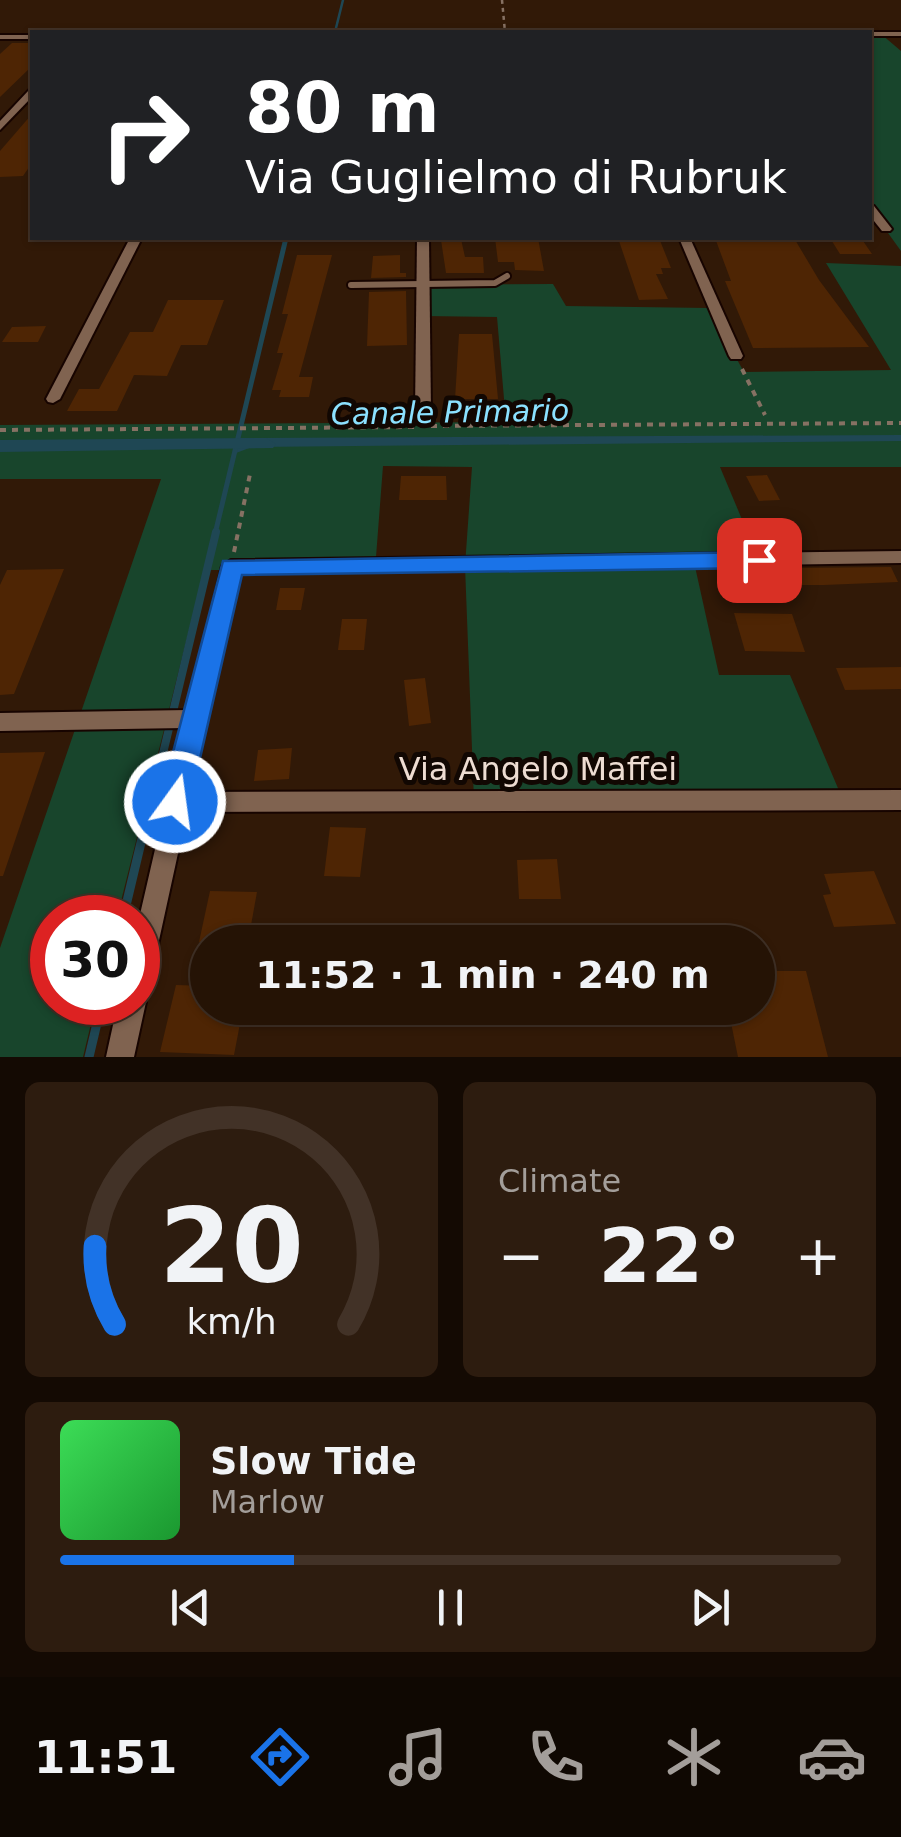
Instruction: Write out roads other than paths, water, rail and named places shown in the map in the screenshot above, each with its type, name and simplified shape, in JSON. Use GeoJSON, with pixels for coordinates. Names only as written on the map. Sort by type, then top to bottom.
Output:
{"type":"FeatureCollection","features":[{"type":"Feature","properties":{"kind":"street"},"geometry":{"type":"LineString","coordinates":[[872,34],[901,34]]}},
{"type":"Feature","properties":{"kind":"street"},"geometry":{"type":"LineString","coordinates":[[0,37],[30,37]]}},
{"type":"Feature","properties":{"kind":"street"},"geometry":{"type":"LineString","coordinates":[[0,127],[30,94]]}},
{"type":"Feature","properties":{"kind":"street"},"geometry":{"type":"LineString","coordinates":[[872,211],[886,229]]}},
{"type":"Feature","properties":{"kind":"street"},"geometry":{"type":"LineString","coordinates":[[54,399],[135,240]]}},
{"type":"Feature","properties":{"kind":"street"},"geometry":{"type":"LineString","coordinates":[[423,240],[423,412]]}},
{"type":"Feature","properties":{"kind":"street"},"geometry":{"type":"LineString","coordinates":[[685,240],[736,356]]}},
{"type":"Feature","properties":{"kind":"street"},"geometry":{"type":"LineString","coordinates":[[155,895],[232,566],[901,557]]}},
{"type":"Feature","properties":{"kind":"street"},"geometry":{"type":"LineString","coordinates":[[0,722],[195,720]]}},
{"type":"Feature","properties":{"kind":"street","name":"Via Angelo Maffei"},"geometry":{"type":"LineString","coordinates":[[175,802],[901,800]]}},
{"type":"Feature","properties":{"kind":"street"},"geometry":{"type":"LineString","coordinates":[[120,1057],[127,1025]]}},
{"type":"Feature","properties":{"kind":"lane"},"geometry":{"type":"LineString","coordinates":[[351,285],[496,282],[507,276]]}},
{"type":"Feature","properties":{"kind":"water"},"geometry":{"type":"Polygon","coordinates":[[[901,435],[901,441],[252,447],[236,453],[240,438],[901,435]]]}},
{"type":"Feature","properties":{"kind":"waterway"},"geometry":{"type":"LineString","coordinates":[[336,30],[343,0]]}},
{"type":"Feature","properties":{"kind":"waterway"},"geometry":{"type":"LineString","coordinates":[[215,534],[286,240]]}},
{"type":"Feature","properties":{"kind":"waterway","name":"Canale Primario"},"geometry":{"type":"LineString","coordinates":[[0,446],[266,444]]}},
{"type":"Feature","properties":{"kind":"waterway"},"geometry":{"type":"LineString","coordinates":[[160,766],[216,532]]}},
{"type":"Feature","properties":{"kind":"waterway"},"geometry":{"type":"LineString","coordinates":[[128,895],[160,763]]}},
{"type":"Feature","properties":{"kind":"waterway"},"geometry":{"type":"LineString","coordinates":[[89,1057],[97,1025]]}}]}
